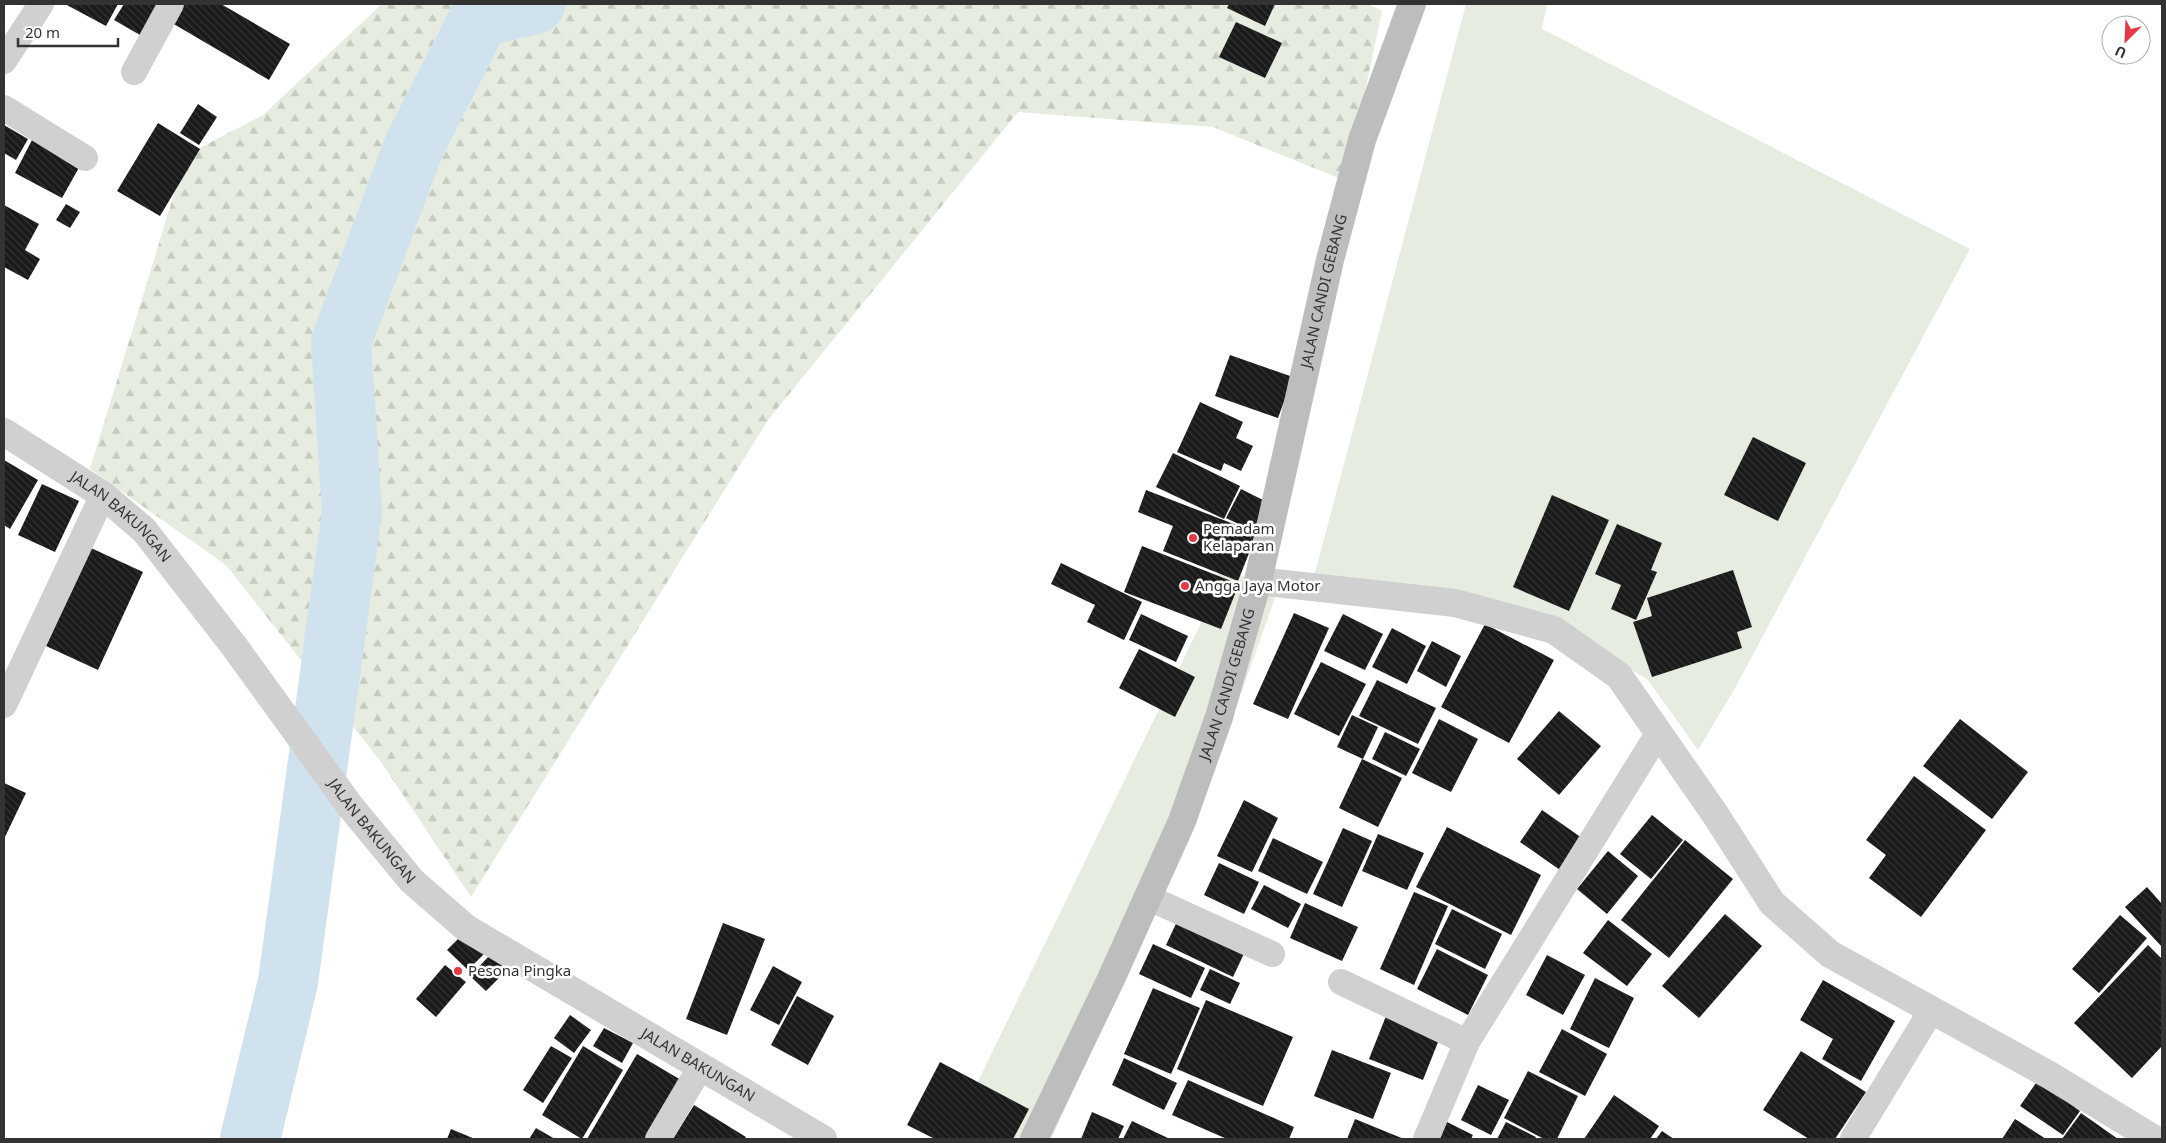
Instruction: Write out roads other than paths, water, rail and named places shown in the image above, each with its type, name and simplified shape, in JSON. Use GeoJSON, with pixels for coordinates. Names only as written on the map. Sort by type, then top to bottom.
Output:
{"type":"FeatureCollection","features":[{"type":"Feature","properties":{"kind":"main road","name":"JALAN CANDI GEBANG"},"geometry":{"type":"LineString","coordinates":[[1034,1139],[1111,979],[1182,820],[1219,717],[1258,581],[1287,442],[1342,214],[1362,140],[1412,4]]}},
{"type":"Feature","properties":{"kind":"street"},"geometry":{"type":"LineString","coordinates":[[4,61],[41,4]]}},
{"type":"Feature","properties":{"kind":"street"},"geometry":{"type":"LineString","coordinates":[[134,72],[171,4]]}},
{"type":"Feature","properties":{"kind":"street"},"geometry":{"type":"LineString","coordinates":[[4,108],[85,158]]}},
{"type":"Feature","properties":{"kind":"street","name":"JALAN BAKUNGAN"},"geometry":{"type":"LineString","coordinates":[[4,432],[103,494],[144,530],[234,646],[248,668],[350,806],[412,881],[466,928],[701,1066],[809,1136]]}},
{"type":"Feature","properties":{"kind":"street"},"geometry":{"type":"LineString","coordinates":[[4,705],[103,494]]}},
{"type":"Feature","properties":{"kind":"street"},"geometry":{"type":"LineString","coordinates":[[1258,581],[1455,603],[1554,630],[1619,676],[1715,814],[1772,903],[1830,954],[2051,1076],[2154,1139]]}},
{"type":"Feature","properties":{"kind":"street"},"geometry":{"type":"LineString","coordinates":[[1426,1139],[1467,1042],[1659,732]]}},
{"type":"Feature","properties":{"kind":"street"},"geometry":{"type":"LineString","coordinates":[[1147,897],[1272,954]]}},
{"type":"Feature","properties":{"kind":"street"},"geometry":{"type":"LineString","coordinates":[[1341,982],[1467,1042]]}},
{"type":"Feature","properties":{"kind":"street"},"geometry":{"type":"LineString","coordinates":[[1853,1139],[1931,1011]]}},
{"type":"Feature","properties":{"kind":"street"},"geometry":{"type":"LineString","coordinates":[[658,1139],[701,1066]]}},
{"type":"Feature","properties":{"kind":"waterway"},"geometry":{"type":"LineString","coordinates":[[250,1139],[288,982],[352,512],[341,342],[414,146],[480,17],[535,4]]}},
{"type":"Feature","properties":{"kind":"place","name":"Pemadam Kelaparan"},"geometry":{"type":"Point","coordinates":[1193,538]}},
{"type":"Feature","properties":{"kind":"place","name":"Angga Jaya Motor"},"geometry":{"type":"Point","coordinates":[1185,586]}},
{"type":"Feature","properties":{"kind":"place","name":"Pesona Pingka"},"geometry":{"type":"Point","coordinates":[458,971]}}]}
